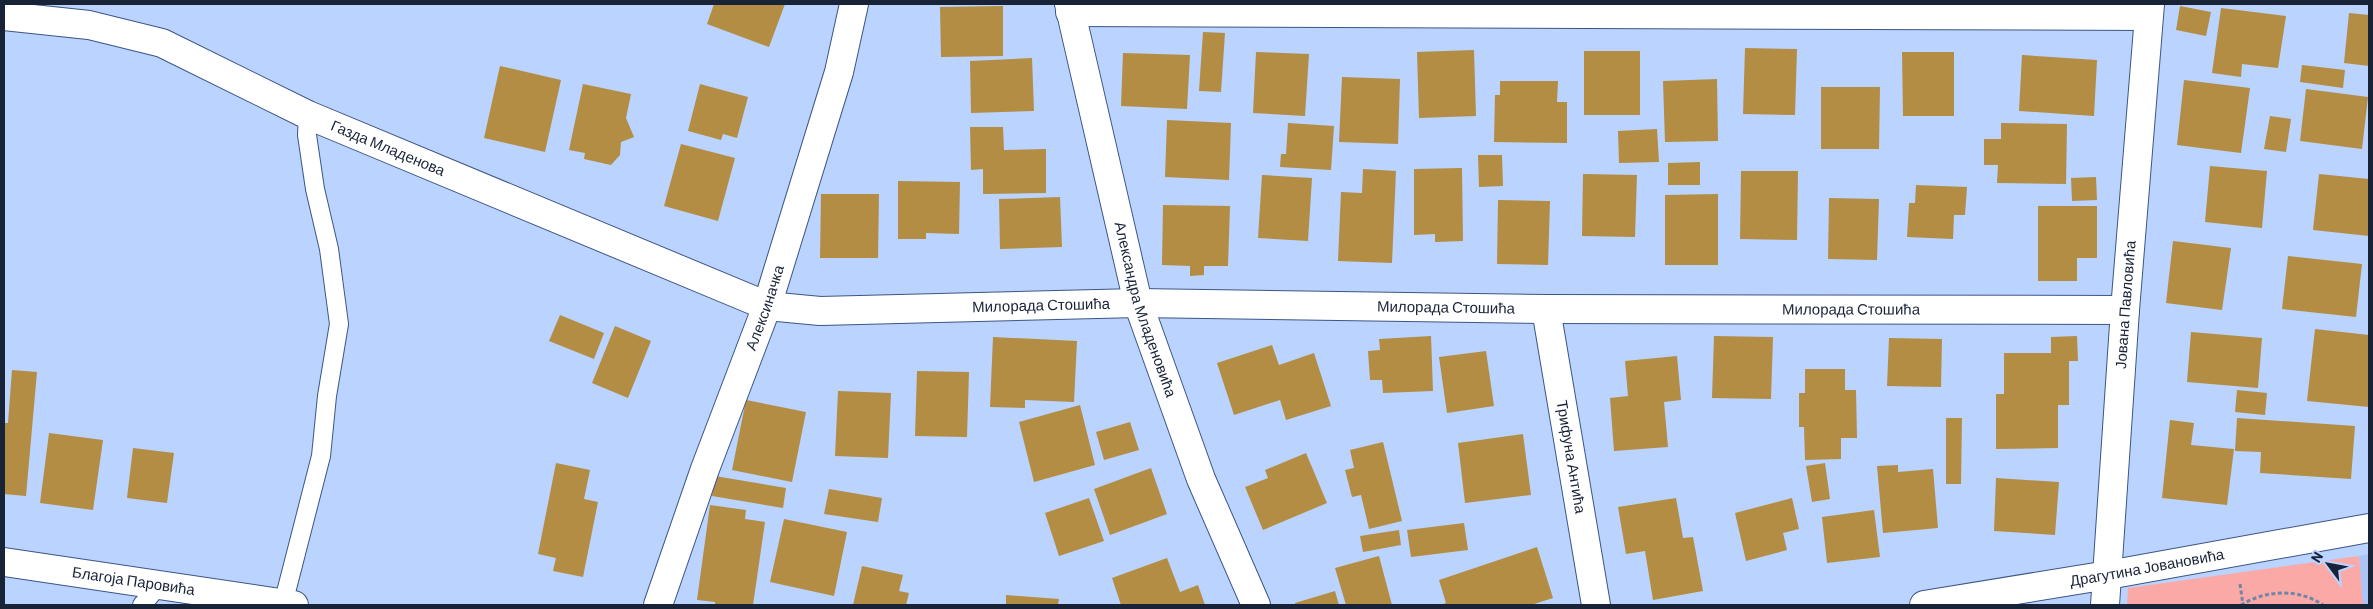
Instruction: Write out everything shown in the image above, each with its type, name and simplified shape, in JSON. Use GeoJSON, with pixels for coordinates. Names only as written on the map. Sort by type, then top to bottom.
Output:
{"type":"FeatureCollection","features":[{"type":"Feature","properties":{"kind":"street","name":"Алексиначка"},"geometry":{"type":"LineString","coordinates":[[658,605],[705,469],[767,306],[839,72],[854,4]]}},
{"type":"Feature","properties":{"kind":"street"},"geometry":{"type":"LineString","coordinates":[[1070,8],[2149,10]]}},
{"type":"Feature","properties":{"kind":"street","name":"Александра Младеновића"},"geometry":{"type":"LineString","coordinates":[[1070,8],[1138,303],[1201,479],[1256,605]]}},
{"type":"Feature","properties":{"kind":"street","name":"Јована Павловића"},"geometry":{"type":"LineString","coordinates":[[2105,605],[2125,310],[2149,10]]}},
{"type":"Feature","properties":{"kind":"street","name":"Газда Младенова"},"geometry":{"type":"LineString","coordinates":[[4,16],[89,25],[162,43],[308,116],[767,306]]}},
{"type":"Feature","properties":{"kind":"street","name":"Милорада Стошића"},"geometry":{"type":"LineString","coordinates":[[767,306],[820,311],[1138,303],[1546,309],[2125,310]]}},
{"type":"Feature","properties":{"kind":"street","name":"Трифуна Антића"},"geometry":{"type":"LineString","coordinates":[[1546,309],[1596,605]]}},
{"type":"Feature","properties":{"kind":"street","name":"Драгутина Јовановића"},"geometry":{"type":"LineString","coordinates":[[1924,605],[2108,575],[2369,528]]}},
{"type":"Feature","properties":{"kind":"street","name":"Благоја Паровића"},"geometry":{"type":"LineString","coordinates":[[4,562],[150,595],[288,605]]}},
{"type":"Feature","properties":{"kind":"lane"},"geometry":{"type":"LineString","coordinates":[[288,605],[322,456],[327,396],[339,324],[329,249],[315,189],[307,135],[308,116]]}},
{"type":"Feature","properties":{"kind":"path"},"geometry":{"type":"LineString","coordinates":[[2239,580],[2242,605],[2273,594],[2295,593],[2312,598],[2322,605]]}},
{"type":"Feature","properties":{"kind":"shaded area"},"geometry":{"type":"Polygon","coordinates":[[[2369,554],[2369,605],[2363,605],[2359,556],[2369,554]]]}},
{"type":"Feature","properties":{"kind":"shaded area"},"geometry":{"type":"Polygon","coordinates":[[[2359,556],[2363,605],[2127,605],[2128,588],[2359,556]]]}},
{"type":"Feature","properties":{"kind":"building"},"geometry":{"type":"Polygon","coordinates":[[[714,4],[785,4],[769,47],[707,24],[714,4]]]}},
{"type":"Feature","properties":{"kind":"building"},"geometry":{"type":"Polygon","coordinates":[[[1003,6],[1003,56],[941,57],[940,7],[1003,6]]]}},
{"type":"Feature","properties":{"kind":"building"},"geometry":{"type":"Polygon","coordinates":[[[2180,6],[2211,12],[2206,36],[2176,30],[2180,6]]]}},
{"type":"Feature","properties":{"kind":"building"},"geometry":{"type":"Polygon","coordinates":[[[2221,8],[2286,16],[2278,68],[2242,64],[2241,77],[2212,73],[2221,8]]]}},
{"type":"Feature","properties":{"kind":"building"},"geometry":{"type":"Polygon","coordinates":[[[2349,13],[2369,15],[2369,66],[2344,63],[2349,13]]]}},
{"type":"Feature","properties":{"kind":"building"},"geometry":{"type":"Polygon","coordinates":[[[1203,32],[1225,33],[1221,92],[1199,91],[1203,32]]]}},
{"type":"Feature","properties":{"kind":"building"},"geometry":{"type":"Polygon","coordinates":[[[1745,48],[1797,49],[1795,115],[1743,114],[1745,48]]]}},
{"type":"Feature","properties":{"kind":"building"},"geometry":{"type":"Polygon","coordinates":[[[1474,50],[1476,116],[1419,118],[1417,52],[1474,50]]]}},
{"type":"Feature","properties":{"kind":"building"},"geometry":{"type":"Polygon","coordinates":[[[1584,51],[1640,51],[1640,115],[1584,115],[1584,51]]]}},
{"type":"Feature","properties":{"kind":"building"},"geometry":{"type":"Polygon","coordinates":[[[1256,52],[1309,54],[1305,116],[1253,113],[1256,52]]]}},
{"type":"Feature","properties":{"kind":"building"},"geometry":{"type":"Polygon","coordinates":[[[1902,52],[1954,52],[1954,116],[1903,116],[1902,52]]]}},
{"type":"Feature","properties":{"kind":"building"},"geometry":{"type":"Polygon","coordinates":[[[1123,53],[1190,55],[1187,109],[1121,106],[1123,53]]]}},
{"type":"Feature","properties":{"kind":"building"},"geometry":{"type":"Polygon","coordinates":[[[2022,55],[2097,60],[2094,116],[2019,111],[2022,55]]]}},
{"type":"Feature","properties":{"kind":"building"},"geometry":{"type":"Polygon","coordinates":[[[1032,58],[1034,111],[971,113],[970,61],[1032,58]]]}},
{"type":"Feature","properties":{"kind":"building"},"geometry":{"type":"Polygon","coordinates":[[[2302,65],[2345,70],[2343,88],[2300,82],[2302,65]]]}},
{"type":"Feature","properties":{"kind":"building"},"geometry":{"type":"Polygon","coordinates":[[[500,66],[561,80],[545,152],[484,138],[500,66]]]}},
{"type":"Feature","properties":{"kind":"building"},"geometry":{"type":"Polygon","coordinates":[[[1342,77],[1400,79],[1398,144],[1339,142],[1342,77]]]}},
{"type":"Feature","properties":{"kind":"building"},"geometry":{"type":"Polygon","coordinates":[[[1717,79],[1718,141],[1665,142],[1663,81],[1717,79]]]}},
{"type":"Feature","properties":{"kind":"building"},"geometry":{"type":"Polygon","coordinates":[[[2184,80],[2250,88],[2241,153],[2177,145],[2184,80]]]}},
{"type":"Feature","properties":{"kind":"building"},"geometry":{"type":"Polygon","coordinates":[[[1500,81],[1558,81],[1557,102],[1567,102],[1567,143],[1494,142],[1495,95],[1500,95],[1500,81]]]}},
{"type":"Feature","properties":{"kind":"building"},"geometry":{"type":"Polygon","coordinates":[[[583,84],[631,94],[626,118],[634,137],[621,142],[620,155],[611,165],[584,159],[585,153],[569,150],[583,84]]]}},
{"type":"Feature","properties":{"kind":"building"},"geometry":{"type":"Polygon","coordinates":[[[700,84],[748,97],[737,138],[723,134],[721,140],[688,131],[700,84]]]}},
{"type":"Feature","properties":{"kind":"building"},"geometry":{"type":"Polygon","coordinates":[[[1821,87],[1880,87],[1879,149],[1821,149],[1821,87]]]}},
{"type":"Feature","properties":{"kind":"building"},"geometry":{"type":"Polygon","coordinates":[[[2306,89],[2368,97],[2362,149],[2300,141],[2306,89]]]}},
{"type":"Feature","properties":{"kind":"building"},"geometry":{"type":"Polygon","coordinates":[[[2270,116],[2291,119],[2286,152],[2264,149],[2270,116]]]}},
{"type":"Feature","properties":{"kind":"building"},"geometry":{"type":"Polygon","coordinates":[[[1167,120],[1231,123],[1229,180],[1165,177],[1167,120]]]}},
{"type":"Feature","properties":{"kind":"building"},"geometry":{"type":"Polygon","coordinates":[[[1288,123],[1334,126],[1331,170],[1280,167],[1281,154],[1286,154],[1288,123]]]}},
{"type":"Feature","properties":{"kind":"building"},"geometry":{"type":"Polygon","coordinates":[[[2001,123],[2067,124],[2066,184],[1997,183],[1998,165],[1984,165],[1984,139],[2001,139],[2001,123]]]}},
{"type":"Feature","properties":{"kind":"building"},"geometry":{"type":"Polygon","coordinates":[[[970,127],[1003,127],[1004,150],[1046,149],[1046,193],[983,194],[983,169],[971,170],[970,127]]]}},
{"type":"Feature","properties":{"kind":"building"},"geometry":{"type":"Polygon","coordinates":[[[1657,129],[1659,162],[1619,163],[1618,131],[1657,129]]]}},
{"type":"Feature","properties":{"kind":"building"},"geometry":{"type":"Polygon","coordinates":[[[681,144],[735,158],[718,221],[664,206],[681,144]]]}},
{"type":"Feature","properties":{"kind":"building"},"geometry":{"type":"Polygon","coordinates":[[[1478,155],[1502,155],[1503,186],[1479,187],[1478,155]]]}},
{"type":"Feature","properties":{"kind":"building"},"geometry":{"type":"Polygon","coordinates":[[[1700,162],[1700,185],[1668,185],[1668,163],[1700,162]]]}},
{"type":"Feature","properties":{"kind":"building"},"geometry":{"type":"Polygon","coordinates":[[[2210,166],[2267,171],[2262,228],[2205,222],[2210,166]]]}},
{"type":"Feature","properties":{"kind":"building"},"geometry":{"type":"Polygon","coordinates":[[[1462,168],[1463,241],[1435,242],[1435,234],[1414,235],[1414,169],[1462,168]]]}},
{"type":"Feature","properties":{"kind":"building"},"geometry":{"type":"Polygon","coordinates":[[[1363,169],[1396,171],[1392,263],[1338,261],[1341,192],[1362,193],[1363,169]]]}},
{"type":"Feature","properties":{"kind":"building"},"geometry":{"type":"Polygon","coordinates":[[[1741,171],[1798,171],[1797,240],[1740,239],[1741,171]]]}},
{"type":"Feature","properties":{"kind":"building"},"geometry":{"type":"Polygon","coordinates":[[[1583,174],[1637,175],[1635,237],[1582,236],[1583,174]]]}},
{"type":"Feature","properties":{"kind":"building"},"geometry":{"type":"Polygon","coordinates":[[[2319,174],[2369,179],[2369,236],[2313,230],[2319,174]]]}},
{"type":"Feature","properties":{"kind":"building"},"geometry":{"type":"Polygon","coordinates":[[[1262,175],[1312,178],[1308,241],[1258,238],[1262,175]]]}},
{"type":"Feature","properties":{"kind":"building"},"geometry":{"type":"Polygon","coordinates":[[[2096,177],[2097,200],[2072,201],[2071,178],[2096,177]]]}},
{"type":"Feature","properties":{"kind":"building"},"geometry":{"type":"Polygon","coordinates":[[[898,181],[960,182],[959,234],[926,233],[926,239],[898,239],[898,181]]]}},
{"type":"Feature","properties":{"kind":"building"},"geometry":{"type":"Polygon","coordinates":[[[1916,185],[1967,187],[1965,215],[1954,215],[1953,239],[1907,237],[1909,203],[1915,203],[1916,185]]]}},
{"type":"Feature","properties":{"kind":"building"},"geometry":{"type":"Polygon","coordinates":[[[821,194],[879,194],[878,258],[820,258],[821,194]]]}},
{"type":"Feature","properties":{"kind":"building"},"geometry":{"type":"Polygon","coordinates":[[[1718,194],[1718,265],[1665,265],[1665,195],[1718,194]]]}},
{"type":"Feature","properties":{"kind":"building"},"geometry":{"type":"Polygon","coordinates":[[[1060,197],[1062,247],[1000,249],[999,199],[1060,197]]]}},
{"type":"Feature","properties":{"kind":"building"},"geometry":{"type":"Polygon","coordinates":[[[1829,198],[1879,199],[1877,260],[1828,259],[1829,198]]]}},
{"type":"Feature","properties":{"kind":"building"},"geometry":{"type":"Polygon","coordinates":[[[1498,200],[1550,201],[1548,265],[1497,264],[1498,200]]]}},
{"type":"Feature","properties":{"kind":"building"},"geometry":{"type":"Polygon","coordinates":[[[1163,205],[1230,206],[1228,266],[1204,266],[1204,275],[1190,276],[1190,266],[1162,265],[1163,205]]]}},
{"type":"Feature","properties":{"kind":"building"},"geometry":{"type":"Polygon","coordinates":[[[2038,206],[2097,206],[2097,258],[2077,258],[2077,281],[2038,281],[2038,206]]]}},
{"type":"Feature","properties":{"kind":"building"},"geometry":{"type":"Polygon","coordinates":[[[2173,241],[2231,248],[2222,310],[2166,303],[2173,241]]]}},
{"type":"Feature","properties":{"kind":"building"},"geometry":{"type":"Polygon","coordinates":[[[2288,256],[2362,264],[2356,317],[2282,309],[2288,256]]]}},
{"type":"Feature","properties":{"kind":"building"},"geometry":{"type":"Polygon","coordinates":[[[560,315],[604,333],[594,359],[549,341],[560,315]]]}},
{"type":"Feature","properties":{"kind":"building"},"geometry":{"type":"Polygon","coordinates":[[[615,326],[651,341],[628,398],[592,383],[615,326]]]}},
{"type":"Feature","properties":{"kind":"building"},"geometry":{"type":"Polygon","coordinates":[[[2315,329],[2369,335],[2369,407],[2307,401],[2315,329]]]}},
{"type":"Feature","properties":{"kind":"building"},"geometry":{"type":"Polygon","coordinates":[[[2191,332],[2262,338],[2258,388],[2187,382],[2191,332]]]}},
{"type":"Feature","properties":{"kind":"building"},"geometry":{"type":"Polygon","coordinates":[[[1431,336],[1433,391],[1383,393],[1382,380],[1370,380],[1368,351],[1380,350],[1379,339],[1431,336]]]}},
{"type":"Feature","properties":{"kind":"building"},"geometry":{"type":"Polygon","coordinates":[[[1714,336],[1773,337],[1771,399],[1712,398],[1714,336]]]}},
{"type":"Feature","properties":{"kind":"building"},"geometry":{"type":"Polygon","coordinates":[[[2077,336],[2078,361],[2069,361],[2069,405],[2058,405],[2058,448],[1996,449],[1996,394],[2004,394],[2004,353],[2051,353],[2051,337],[2077,336]]]}},
{"type":"Feature","properties":{"kind":"building"},"geometry":{"type":"Polygon","coordinates":[[[993,337],[1077,341],[1074,402],[1025,400],[1025,408],[990,407],[993,337]]]}},
{"type":"Feature","properties":{"kind":"building"},"geometry":{"type":"Polygon","coordinates":[[[1889,338],[1942,339],[1941,387],[1887,386],[1889,338]]]}},
{"type":"Feature","properties":{"kind":"building"},"geometry":{"type":"Polygon","coordinates":[[[1272,345],[1279,365],[1314,353],[1331,406],[1286,420],[1280,400],[1234,415],[1217,363],[1272,345]]]}},
{"type":"Feature","properties":{"kind":"building"},"geometry":{"type":"Polygon","coordinates":[[[1486,351],[1494,406],[1447,413],[1439,357],[1486,351]]]}},
{"type":"Feature","properties":{"kind":"building"},"geometry":{"type":"Polygon","coordinates":[[[1677,356],[1681,400],[1664,402],[1668,447],[1614,451],[1610,398],[1628,396],[1625,361],[1677,356]]]}},
{"type":"Feature","properties":{"kind":"building"},"geometry":{"type":"Polygon","coordinates":[[[1805,369],[1845,369],[1845,390],[1856,390],[1857,438],[1841,438],[1841,459],[1805,460],[1804,427],[1799,427],[1799,393],[1805,393],[1805,369]]]}},
{"type":"Feature","properties":{"kind":"building"},"geometry":{"type":"Polygon","coordinates":[[[12,370],[37,372],[26,496],[4,494],[4,423],[8,423],[12,370]]]}},
{"type":"Feature","properties":{"kind":"building"},"geometry":{"type":"Polygon","coordinates":[[[917,371],[969,372],[967,437],[915,436],[917,371]]]}},
{"type":"Feature","properties":{"kind":"building"},"geometry":{"type":"Polygon","coordinates":[[[2237,390],[2267,393],[2265,415],[2235,412],[2237,390]]]}},
{"type":"Feature","properties":{"kind":"building"},"geometry":{"type":"Polygon","coordinates":[[[838,391],[891,393],[888,458],[835,456],[838,391]]]}},
{"type":"Feature","properties":{"kind":"building"},"geometry":{"type":"Polygon","coordinates":[[[746,400],[806,412],[792,482],[732,470],[746,400]]]}},
{"type":"Feature","properties":{"kind":"building"},"geometry":{"type":"Polygon","coordinates":[[[1080,405],[1095,465],[1034,482],[1019,422],[1080,405]]]}},
{"type":"Feature","properties":{"kind":"building"},"geometry":{"type":"Polygon","coordinates":[[[1946,418],[1962,418],[1961,484],[1946,484],[1946,418]]]}},
{"type":"Feature","properties":{"kind":"building"},"geometry":{"type":"Polygon","coordinates":[[[2237,418],[2355,426],[2351,479],[2260,473],[2261,452],[2235,451],[2237,418]]]}},
{"type":"Feature","properties":{"kind":"building"},"geometry":{"type":"Polygon","coordinates":[[[2170,420],[2194,423],[2191,445],[2234,449],[2227,505],[2162,498],[2170,420]]]}},
{"type":"Feature","properties":{"kind":"building"},"geometry":{"type":"Polygon","coordinates":[[[1130,422],[1139,450],[1104,460],[1096,432],[1130,422]]]}},
{"type":"Feature","properties":{"kind":"building"},"geometry":{"type":"Polygon","coordinates":[[[49,433],[103,440],[93,510],[40,503],[49,433]]]}},
{"type":"Feature","properties":{"kind":"building"},"geometry":{"type":"Polygon","coordinates":[[[1523,434],[1531,495],[1465,503],[1458,443],[1523,434]]]}},
{"type":"Feature","properties":{"kind":"building"},"geometry":{"type":"Polygon","coordinates":[[[1383,442],[1402,521],[1369,529],[1361,495],[1352,497],[1345,470],[1354,468],[1350,450],[1383,442]]]}},
{"type":"Feature","properties":{"kind":"building"},"geometry":{"type":"Polygon","coordinates":[[[133,448],[174,453],[167,503],[127,498],[133,448]]]}},
{"type":"Feature","properties":{"kind":"building"},"geometry":{"type":"Polygon","coordinates":[[[1306,453],[1327,503],[1263,530],[1245,487],[1268,478],[1265,470],[1306,453]]]}},
{"type":"Feature","properties":{"kind":"building"},"geometry":{"type":"Polygon","coordinates":[[[556,463],[590,470],[584,499],[598,502],[583,577],[553,571],[556,558],[538,554],[556,463]]]}},
{"type":"Feature","properties":{"kind":"building"},"geometry":{"type":"Polygon","coordinates":[[[1825,463],[1830,499],[1812,502],[1806,466],[1825,463]]]}},
{"type":"Feature","properties":{"kind":"building"},"geometry":{"type":"Polygon","coordinates":[[[1898,465],[1898,472],[1933,469],[1938,528],[1883,533],[1877,466],[1898,465]]]}},
{"type":"Feature","properties":{"kind":"building"},"geometry":{"type":"Polygon","coordinates":[[[1151,468],[1167,514],[1110,535],[1094,489],[1151,468]]]}},
{"type":"Feature","properties":{"kind":"building"},"geometry":{"type":"Polygon","coordinates":[[[715,476],[786,488],[783,508],[712,496],[715,476]]]}},
{"type":"Feature","properties":{"kind":"building"},"geometry":{"type":"Polygon","coordinates":[[[1996,478],[2059,482],[2055,535],[1994,531],[1996,478]]]}},
{"type":"Feature","properties":{"kind":"building"},"geometry":{"type":"Polygon","coordinates":[[[829,489],[882,498],[878,522],[824,514],[829,489]]]}},
{"type":"Feature","properties":{"kind":"building"},"geometry":{"type":"Polygon","coordinates":[[[1089,498],[1104,541],[1059,556],[1045,513],[1089,498]]]}},
{"type":"Feature","properties":{"kind":"building"},"geometry":{"type":"Polygon","coordinates":[[[1676,498],[1683,538],[1693,537],[1703,591],[1653,600],[1645,551],[1626,554],[1618,507],[1676,498]]]}},
{"type":"Feature","properties":{"kind":"building"},"geometry":{"type":"Polygon","coordinates":[[[1792,498],[1799,529],[1783,533],[1787,550],[1746,561],[1735,513],[1792,498]]]}},
{"type":"Feature","properties":{"kind":"building"},"geometry":{"type":"Polygon","coordinates":[[[710,505],[746,510],[745,519],[765,522],[753,605],[715,605],[715,602],[697,600],[710,505]]]}},
{"type":"Feature","properties":{"kind":"building"},"geometry":{"type":"Polygon","coordinates":[[[1874,510],[1880,557],[1827,563],[1822,517],[1874,510]]]}},
{"type":"Feature","properties":{"kind":"building"},"geometry":{"type":"Polygon","coordinates":[[[784,519],[847,532],[834,596],[770,582],[784,519]]]}},
{"type":"Feature","properties":{"kind":"building"},"geometry":{"type":"Polygon","coordinates":[[[1464,523],[1468,550],[1411,557],[1407,530],[1464,523]]]}},
{"type":"Feature","properties":{"kind":"building"},"geometry":{"type":"Polygon","coordinates":[[[1399,530],[1401,545],[1363,552],[1360,536],[1399,530]]]}},
{"type":"Feature","properties":{"kind":"building"},"geometry":{"type":"Polygon","coordinates":[[[1537,547],[1553,598],[1531,605],[1440,605],[1446,603],[1439,580],[1537,547]]]}},
{"type":"Feature","properties":{"kind":"building"},"geometry":{"type":"Polygon","coordinates":[[[1379,556],[1392,605],[1346,605],[1335,568],[1379,556]]]}},
{"type":"Feature","properties":{"kind":"building"},"geometry":{"type":"Polygon","coordinates":[[[1167,558],[1180,592],[1198,585],[1205,605],[1121,605],[1112,578],[1167,558]]]}},
{"type":"Feature","properties":{"kind":"building"},"geometry":{"type":"Polygon","coordinates":[[[862,566],[903,575],[899,591],[909,593],[906,605],[853,605],[862,566]]]}},
{"type":"Feature","properties":{"kind":"building"},"geometry":{"type":"Polygon","coordinates":[[[1335,591],[1339,605],[1295,605],[1295,603],[1335,591]]]}},
{"type":"Feature","properties":{"kind":"building"},"geometry":{"type":"Polygon","coordinates":[[[1006,595],[1059,599],[1058,605],[1006,605],[1006,595]]]}}]}
